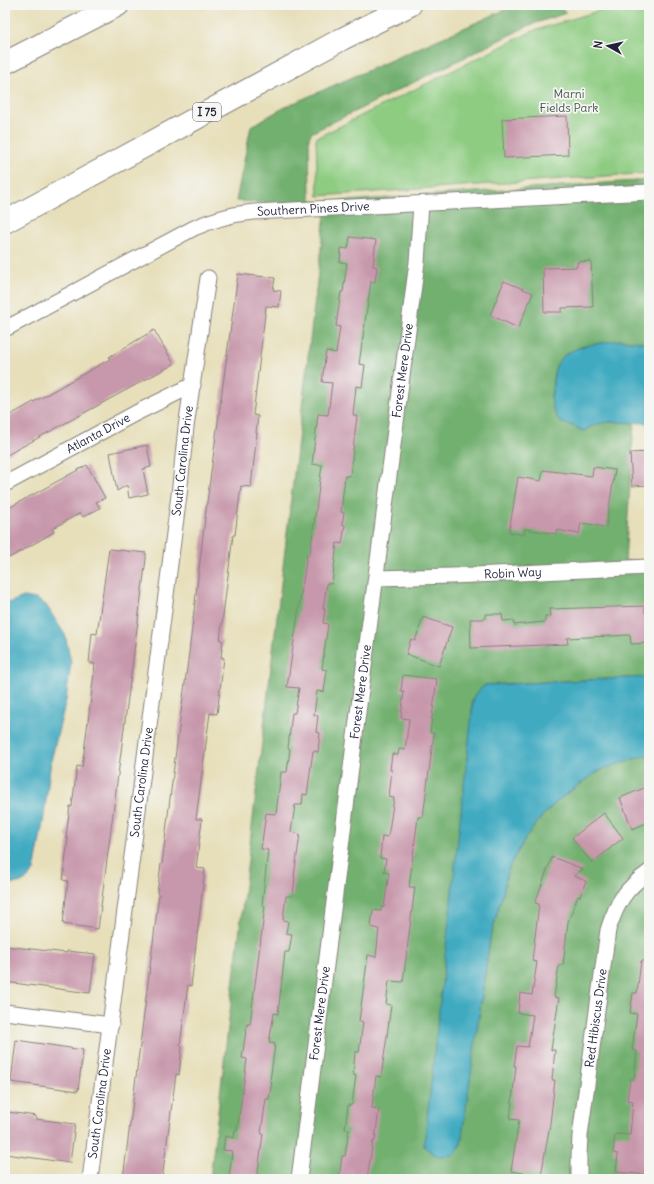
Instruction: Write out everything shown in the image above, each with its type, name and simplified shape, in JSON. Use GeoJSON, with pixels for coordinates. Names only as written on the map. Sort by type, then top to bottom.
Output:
{"type":"FeatureCollection","features":[{"type":"Feature","properties":{"kind":"highway"},"geometry":{"type":"LineString","coordinates":[[5,64],[118,5]]}},
{"type":"Feature","properties":{"kind":"highway","name":"I 75"},"geometry":{"type":"LineString","coordinates":[[5,222],[342,39],[410,5]]}},
{"type":"Feature","properties":{"kind":"street","name":"Southern Pines Drive"},"geometry":{"type":"LineString","coordinates":[[5,329],[194,228],[234,214],[649,192]]}},
{"type":"Feature","properties":{"kind":"street","name":"Forest Mere Drive"},"geometry":{"type":"LineString","coordinates":[[299,1179],[417,262],[421,204]]}},
{"type":"Feature","properties":{"kind":"street"},"geometry":{"type":"LineString","coordinates":[[193,385],[208,278]]}},
{"type":"Feature","properties":{"kind":"street","name":"Atlanta Drive"},"geometry":{"type":"LineString","coordinates":[[5,484],[136,413],[193,385]]}},
{"type":"Feature","properties":{"kind":"street","name":"South Carolina Drive"},"geometry":{"type":"LineString","coordinates":[[90,1179],[177,511],[186,427],[193,385]]}},
{"type":"Feature","properties":{"kind":"street","name":"Robin Way"},"geometry":{"type":"LineString","coordinates":[[376,578],[459,576],[649,567]]}},
{"type":"Feature","properties":{"kind":"street","name":"Red Hibiscus Drive"},"geometry":{"type":"LineString","coordinates":[[579,1179],[580,1136],[608,930],[614,912],[622,897],[635,882],[649,872]]}},
{"type":"Feature","properties":{"kind":"street"},"geometry":{"type":"LineString","coordinates":[[5,1012],[111,1025]]}},
{"type":"Feature","properties":{"kind":"green space"},"geometry":{"type":"Polygon","coordinates":[[[516,5],[560,5],[566,13],[530,25],[311,133],[309,138],[310,196],[312,200],[318,203],[649,180],[649,343],[621,340],[581,347],[570,352],[554,372],[551,397],[560,422],[583,431],[589,427],[607,422],[634,423],[625,561],[649,561],[649,677],[485,685],[472,700],[476,1030],[490,938],[506,877],[510,865],[528,834],[543,815],[561,798],[592,775],[615,764],[649,754],[649,1179],[210,1179],[326,206],[236,201],[251,126],[287,106],[516,5]]]}},
{"type":"Feature","properties":{"kind":"green space","name":"Marni Fields Park"},"geometry":{"type":"Polygon","coordinates":[[[617,5],[649,5],[649,173],[318,196],[316,138],[533,31],[617,5]]]}},
{"type":"Feature","properties":{"kind":"water"},"geometry":{"type":"Polygon","coordinates":[[[621,340],[649,343],[649,423],[608,422],[594,425],[583,431],[560,422],[553,408],[552,390],[555,371],[560,360],[565,355],[579,348],[621,340]]]}},
{"type":"Feature","properties":{"kind":"water"},"geometry":{"type":"Polygon","coordinates":[[[24,597],[36,599],[46,605],[65,635],[71,662],[66,700],[51,761],[43,823],[34,871],[25,881],[5,886],[5,604],[24,597]]]}},
{"type":"Feature","properties":{"kind":"water"},"geometry":{"type":"Polygon","coordinates":[[[649,677],[649,754],[603,769],[592,775],[561,798],[543,815],[528,834],[510,865],[490,938],[461,1144],[455,1154],[438,1156],[424,1146],[472,704],[474,697],[485,685],[649,677]]]}},
{"type":"Feature","properties":{"kind":"building"},"geometry":{"type":"Polygon","coordinates":[[[567,116],[568,155],[504,158],[502,119],[567,116]]]}},
{"type":"Feature","properties":{"kind":"building"},"geometry":{"type":"Polygon","coordinates":[[[350,237],[376,240],[373,266],[377,267],[375,282],[371,281],[359,364],[365,365],[362,387],[356,386],[353,415],[357,416],[350,476],[345,476],[341,512],[344,513],[342,524],[345,525],[342,544],[337,543],[332,584],[327,583],[323,609],[325,609],[323,623],[328,624],[322,669],[327,670],[324,692],[317,691],[314,715],[318,716],[316,732],[320,733],[318,752],[313,751],[307,795],[303,794],[302,805],[295,805],[291,832],[300,834],[293,896],[286,896],[283,920],[288,921],[286,933],[292,934],[289,952],[285,952],[278,1014],[274,1013],[269,1043],[275,1044],[270,1081],[272,1081],[269,1099],[266,1099],[257,1179],[229,1179],[232,1151],[223,1150],[225,1136],[234,1138],[235,1130],[237,1131],[247,1059],[242,1058],[247,1024],[250,1024],[265,906],[262,905],[268,850],[261,849],[266,813],[276,814],[281,772],[287,772],[292,713],[295,713],[299,688],[287,687],[307,554],[310,554],[322,465],[312,464],[314,447],[318,414],[328,415],[332,383],[322,382],[326,351],[336,353],[340,327],[336,326],[347,263],[340,262],[341,248],[348,249],[350,237]]]}},
{"type":"Feature","properties":{"kind":"building"},"geometry":{"type":"Polygon","coordinates":[[[591,261],[593,307],[562,308],[562,312],[544,312],[543,268],[577,267],[577,262],[591,261]]]}},
{"type":"Feature","properties":{"kind":"building"},"geometry":{"type":"Polygon","coordinates":[[[238,274],[275,278],[273,290],[281,291],[279,307],[266,306],[253,415],[258,416],[251,487],[241,486],[235,535],[233,535],[220,640],[223,641],[221,657],[224,658],[217,714],[210,713],[196,819],[202,819],[196,868],[205,869],[191,986],[188,985],[180,1045],[182,1046],[179,1075],[176,1074],[162,1179],[123,1179],[159,894],[157,893],[238,274]]]}},
{"type":"Feature","properties":{"kind":"building"},"geometry":{"type":"Polygon","coordinates":[[[504,281],[533,293],[518,328],[490,315],[504,281]]]}},
{"type":"Feature","properties":{"kind":"building"},"geometry":{"type":"Polygon","coordinates":[[[154,330],[174,364],[5,456],[5,418],[110,359],[109,357],[154,330]]]}},
{"type":"Feature","properties":{"kind":"building"},"geometry":{"type":"Polygon","coordinates":[[[147,445],[151,467],[143,469],[148,494],[129,498],[127,485],[117,491],[110,453],[147,445]]]}},
{"type":"Feature","properties":{"kind":"building"},"geometry":{"type":"Polygon","coordinates":[[[649,452],[649,485],[632,486],[630,453],[649,452]]]}},
{"type":"Feature","properties":{"kind":"building"},"geometry":{"type":"Polygon","coordinates":[[[87,465],[105,498],[96,502],[100,508],[83,517],[80,513],[52,529],[54,532],[9,558],[5,551],[5,510],[87,465]]]}},
{"type":"Feature","properties":{"kind":"building"},"geometry":{"type":"Polygon","coordinates":[[[593,467],[615,470],[606,527],[581,523],[579,534],[557,530],[556,534],[525,529],[524,535],[509,532],[518,477],[541,481],[543,470],[592,476],[593,467]]]}},
{"type":"Feature","properties":{"kind":"building"},"geometry":{"type":"Polygon","coordinates":[[[109,549],[146,553],[146,559],[98,929],[63,924],[68,881],[63,880],[70,806],[72,807],[77,766],[82,767],[95,664],[89,663],[92,633],[97,634],[109,549]]]}},
{"type":"Feature","properties":{"kind":"building"},"geometry":{"type":"Polygon","coordinates":[[[645,606],[645,613],[649,613],[649,643],[631,644],[630,635],[567,638],[568,644],[471,648],[470,619],[485,619],[485,614],[502,614],[503,621],[514,620],[514,625],[545,622],[545,616],[550,616],[549,609],[645,606]]]}},
{"type":"Feature","properties":{"kind":"building"},"geometry":{"type":"Polygon","coordinates":[[[423,617],[452,627],[439,666],[406,654],[411,639],[415,641],[423,617]]]}},
{"type":"Feature","properties":{"kind":"building"},"geometry":{"type":"Polygon","coordinates":[[[403,675],[437,679],[430,733],[434,733],[423,817],[418,817],[409,887],[415,887],[403,982],[389,981],[386,1004],[391,1005],[381,1077],[376,1076],[372,1108],[379,1109],[375,1141],[373,1141],[367,1179],[339,1179],[342,1156],[345,1156],[349,1129],[345,1129],[348,1105],[352,1105],[356,1075],[353,1075],[355,1052],[359,1052],[363,1022],[359,1021],[368,955],[376,957],[379,929],[371,927],[373,910],[381,911],[381,907],[384,907],[389,873],[384,872],[386,859],[380,858],[382,836],[388,837],[394,798],[389,797],[392,754],[398,755],[399,749],[405,750],[409,719],[401,718],[404,691],[401,691],[403,675]]]}},
{"type":"Feature","properties":{"kind":"building"},"geometry":{"type":"Polygon","coordinates":[[[649,786],[649,822],[632,829],[620,798],[649,786]]]}},
{"type":"Feature","properties":{"kind":"building"},"geometry":{"type":"Polygon","coordinates":[[[604,813],[623,838],[592,863],[572,838],[604,813]]]}},
{"type":"Feature","properties":{"kind":"building"},"geometry":{"type":"Polygon","coordinates":[[[552,857],[583,869],[574,876],[586,881],[580,897],[578,896],[568,922],[563,965],[559,965],[554,997],[559,998],[551,1050],[555,1050],[552,1080],[555,1080],[550,1124],[541,1176],[511,1171],[519,1120],[510,1119],[517,1046],[528,1047],[533,1015],[518,1013],[520,993],[532,995],[537,962],[532,961],[539,904],[535,903],[552,857]]]}},
{"type":"Feature","properties":{"kind":"building"},"geometry":{"type":"Polygon","coordinates":[[[5,946],[67,953],[67,951],[95,954],[90,993],[5,982],[5,946]]]}},
{"type":"Feature","properties":{"kind":"building"},"geometry":{"type":"Polygon","coordinates":[[[641,961],[649,961],[649,1175],[616,1172],[618,1154],[613,1153],[615,1134],[630,1135],[633,1101],[627,1100],[630,1079],[634,1079],[637,1051],[632,1050],[637,1014],[630,1013],[633,993],[637,993],[641,961]]]}},
{"type":"Feature","properties":{"kind":"building"},"geometry":{"type":"Polygon","coordinates":[[[16,1040],[83,1050],[78,1091],[11,1082],[16,1040]]]}},
{"type":"Feature","properties":{"kind":"building"},"geometry":{"type":"Polygon","coordinates":[[[8,1112],[36,1116],[36,1119],[75,1124],[70,1163],[5,1154],[5,1135],[8,1112]]]}}]}
